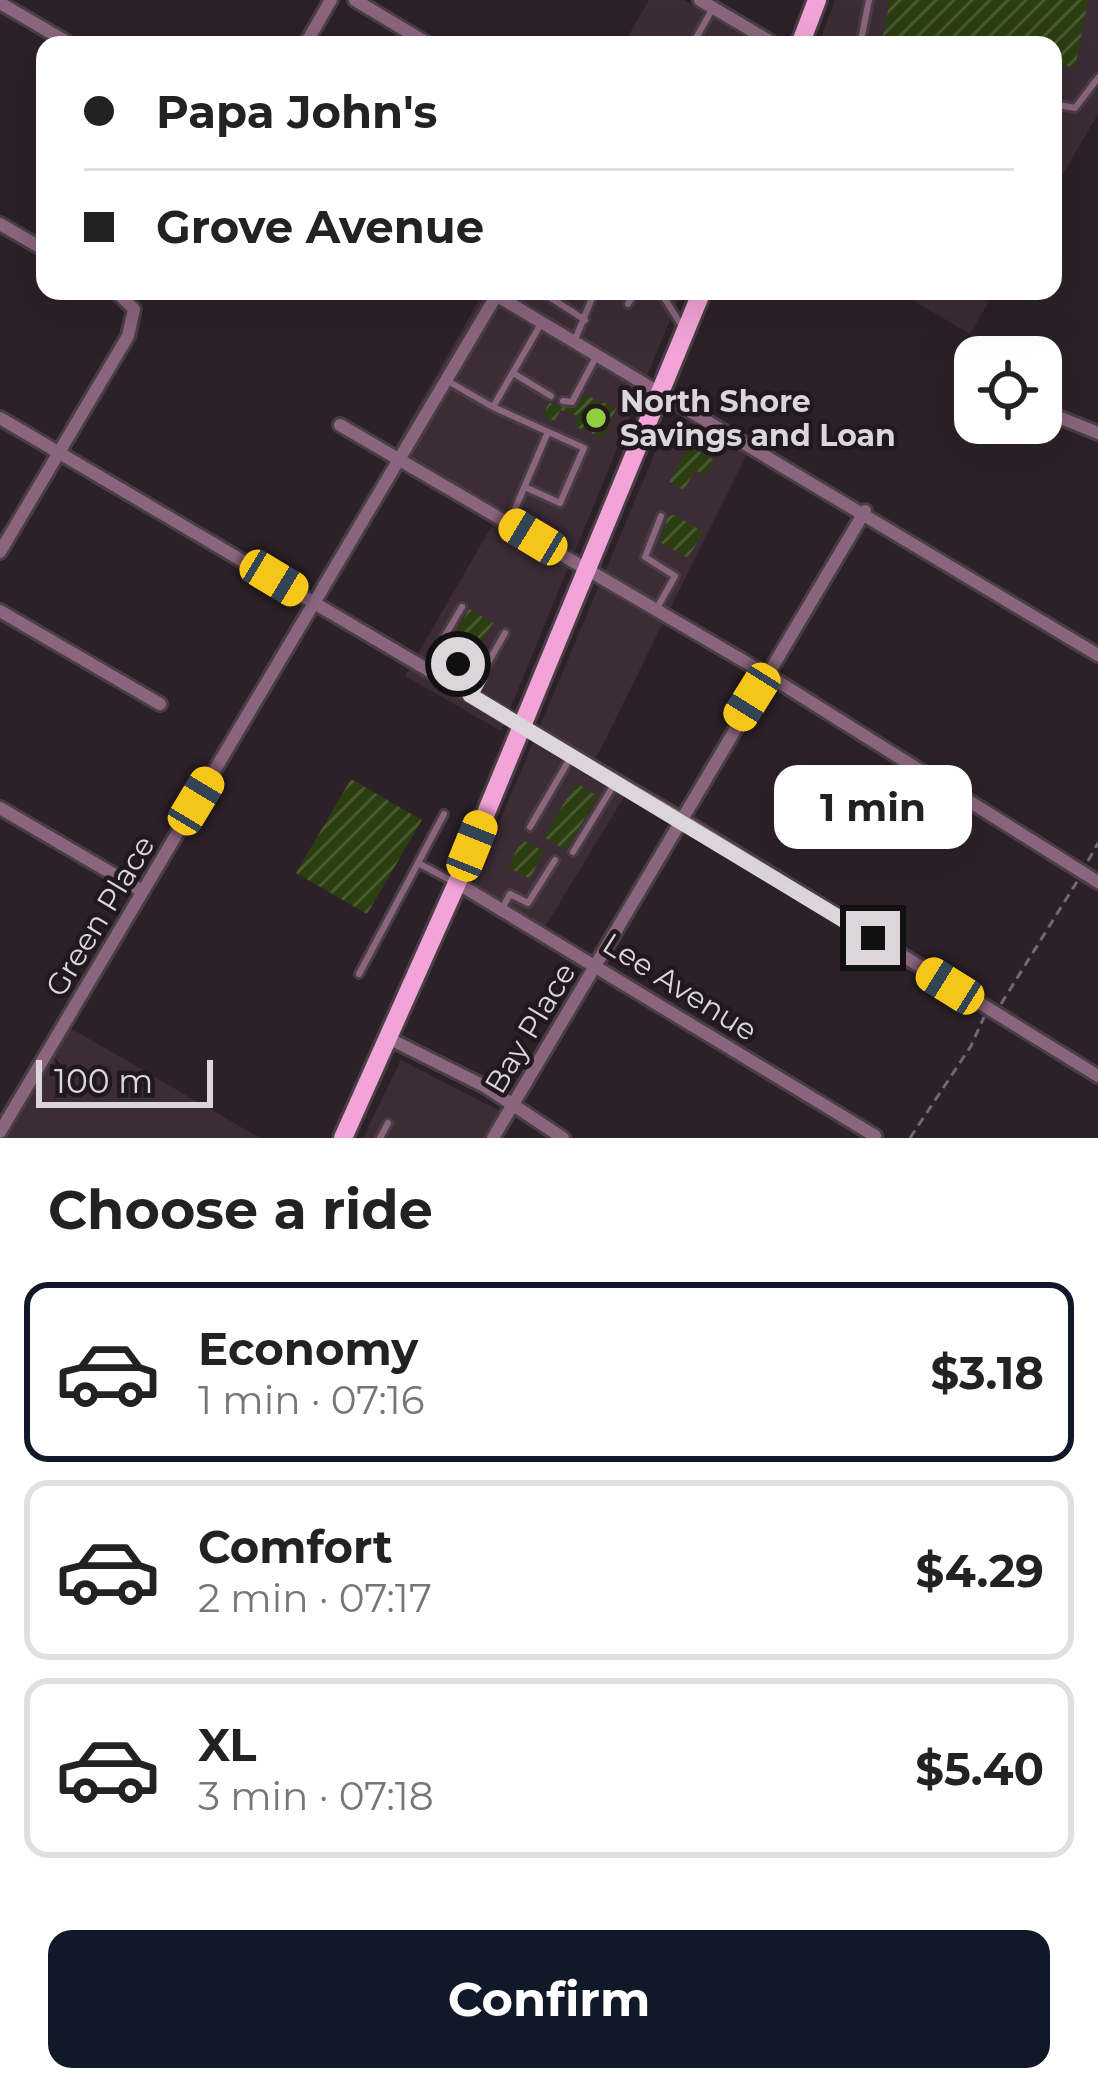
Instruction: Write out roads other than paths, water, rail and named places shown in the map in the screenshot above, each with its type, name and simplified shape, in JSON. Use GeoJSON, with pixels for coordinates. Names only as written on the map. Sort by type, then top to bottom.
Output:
{"type":"FeatureCollection","features":[{"type":"Feature","properties":{"kind":"main road"},"geometry":{"type":"LineString","coordinates":[[803,36],[816,0]]}},
{"type":"Feature","properties":{"kind":"main road"},"geometry":{"type":"LineString","coordinates":[[348,1136],[698,300]]}},
{"type":"Feature","properties":{"kind":"street"},"geometry":{"type":"LineString","coordinates":[[309,36],[331,0]]}},
{"type":"Feature","properties":{"kind":"street"},"geometry":{"type":"LineString","coordinates":[[355,0],[415,36]]}},
{"type":"Feature","properties":{"kind":"street"},"geometry":{"type":"LineString","coordinates":[[700,0],[761,36]]}},
{"type":"Feature","properties":{"kind":"street"},"geometry":{"type":"LineString","coordinates":[[0,3],[57,36]]}},
{"type":"Feature","properties":{"kind":"street"},"geometry":{"type":"LineString","coordinates":[[0,224],[36,245]]}},
{"type":"Feature","properties":{"kind":"street"},"geometry":{"type":"LineString","coordinates":[[0,552],[128,336],[134,309],[124,300]]}},
{"type":"Feature","properties":{"kind":"street","name":"Green Place"},"geometry":{"type":"LineString","coordinates":[[0,1132],[491,300]]}},
{"type":"Feature","properties":{"kind":"street"},"geometry":{"type":"LineString","coordinates":[[508,300],[1098,655]]}},
{"type":"Feature","properties":{"kind":"street"},"geometry":{"type":"LineString","coordinates":[[0,418],[681,819],[1098,1076]]}},
{"type":"Feature","properties":{"kind":"street"},"geometry":{"type":"LineString","coordinates":[[1062,418],[1098,433]]}},
{"type":"Feature","properties":{"kind":"street"},"geometry":{"type":"LineString","coordinates":[[340,425],[766,674],[1098,882]]}},
{"type":"Feature","properties":{"kind":"street"},"geometry":{"type":"LineString","coordinates":[[766,674],[865,511]]}},
{"type":"Feature","properties":{"kind":"street"},"geometry":{"type":"LineString","coordinates":[[0,611],[160,704]]}},
{"type":"Feature","properties":{"kind":"street","name":"Bay Place"},"geometry":{"type":"LineString","coordinates":[[493,1138],[766,674]]}},
{"type":"Feature","properties":{"kind":"street"},"geometry":{"type":"LineString","coordinates":[[0,808],[142,891]]}},
{"type":"Feature","properties":{"kind":"street","name":"Lee Avenue"},"geometry":{"type":"LineString","coordinates":[[457,883],[875,1136]]}},
{"type":"Feature","properties":{"kind":"street"},"geometry":{"type":"LineString","coordinates":[[390,1039],[563,1138]]}},
{"type":"Feature","properties":{"kind":"lane"},"geometry":{"type":"LineString","coordinates":[[862,36],[869,0]]}},
{"type":"Feature","properties":{"kind":"lane"},"geometry":{"type":"LineString","coordinates":[[699,36],[713,8]]}},
{"type":"Feature","properties":{"kind":"lane"},"geometry":{"type":"LineString","coordinates":[[1062,106],[1076,108],[1098,78]]}},
{"type":"Feature","properties":{"kind":"lane"},"geometry":{"type":"LineString","coordinates":[[554,300],[586,320]]}},
{"type":"Feature","properties":{"kind":"lane"},"geometry":{"type":"LineString","coordinates":[[574,341],[593,300]]}},
{"type":"Feature","properties":{"kind":"lane"},"geometry":{"type":"LineString","coordinates":[[628,304],[630,300]]}},
{"type":"Feature","properties":{"kind":"lane"},"geometry":{"type":"LineString","coordinates":[[665,300],[685,333]]}},
{"type":"Feature","properties":{"kind":"lane"},"geometry":{"type":"LineString","coordinates":[[493,407],[542,322]]}},
{"type":"Feature","properties":{"kind":"lane"},"geometry":{"type":"LineString","coordinates":[[563,401],[572,402],[597,355]]}},
{"type":"Feature","properties":{"kind":"lane"},"geometry":{"type":"LineString","coordinates":[[513,372],[551,396]]}},
{"type":"Feature","properties":{"kind":"lane"},"geometry":{"type":"LineString","coordinates":[[446,380],[584,448],[560,503],[527,488]]}},
{"type":"Feature","properties":{"kind":"lane"},"geometry":{"type":"LineString","coordinates":[[509,523],[548,434]]}},
{"type":"Feature","properties":{"kind":"lane"},"geometry":{"type":"LineString","coordinates":[[656,610],[675,576],[645,556],[662,516]]}},
{"type":"Feature","properties":{"kind":"lane"},"geometry":{"type":"LineString","coordinates":[[425,669],[462,607]]}},
{"type":"Feature","properties":{"kind":"lane"},"geometry":{"type":"LineString","coordinates":[[470,695],[505,633]]}},
{"type":"Feature","properties":{"kind":"lane"},"geometry":{"type":"LineString","coordinates":[[436,651],[480,677]]}},
{"type":"Feature","properties":{"kind":"lane"},"geometry":{"type":"LineString","coordinates":[[530,826],[572,755]]}},
{"type":"Feature","properties":{"kind":"lane"},"geometry":{"type":"LineString","coordinates":[[573,852],[616,782]]}},
{"type":"Feature","properties":{"kind":"lane"},"geometry":{"type":"LineString","coordinates":[[359,974],[444,814]]}},
{"type":"Feature","properties":{"kind":"lane"},"geometry":{"type":"LineString","coordinates":[[502,909],[510,894],[528,903],[555,860]]}},
{"type":"Feature","properties":{"kind":"lane"},"geometry":{"type":"LineString","coordinates":[[418,863],[457,883]]}},
{"type":"Feature","properties":{"kind":"lane"},"geometry":{"type":"LineString","coordinates":[[380,1138],[388,1123]]}},
{"type":"Feature","properties":{"kind":"place","name":"North Shore Savings and Loan"},"geometry":{"type":"Point","coordinates":[596,418]}}]}
